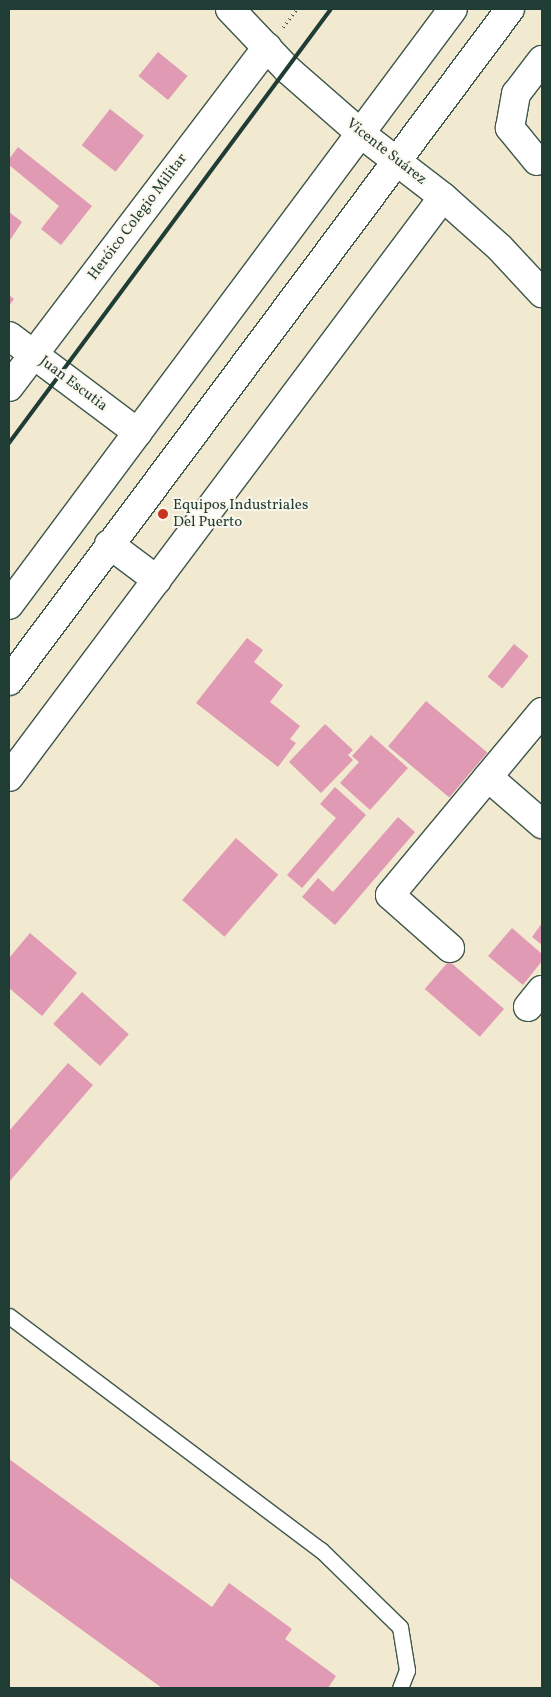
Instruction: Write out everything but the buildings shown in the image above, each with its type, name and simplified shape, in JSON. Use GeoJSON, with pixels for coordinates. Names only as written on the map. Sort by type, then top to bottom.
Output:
{"type":"FeatureCollection","features":[{"type":"Feature","properties":{"kind":"street","name":"Vicente Suárez"},"geometry":{"type":"LineString","coordinates":[[230,9],[287,69],[360,134],[397,160],[443,197],[500,248],[542,293]]}},
{"type":"Feature","properties":{"kind":"street"},"geometry":{"type":"LineString","coordinates":[[9,605],[453,9]]}},
{"type":"Feature","properties":{"kind":"street"},"geometry":{"type":"LineString","coordinates":[[9,681],[109,544],[510,9]]}},
{"type":"Feature","properties":{"kind":"street","name":"Heróico Colegio Militar"},"geometry":{"type":"LineString","coordinates":[[9,387],[267,47]]}},
{"type":"Feature","properties":{"kind":"street"},"geometry":{"type":"LineString","coordinates":[[537,161],[510,128],[516,94],[542,60]]}},
{"type":"Feature","properties":{"kind":"street"},"geometry":{"type":"LineString","coordinates":[[9,777],[443,197]]}},
{"type":"Feature","properties":{"kind":"street","name":"Juan Escutia"},"geometry":{"type":"LineString","coordinates":[[9,336],[138,432]]}},
{"type":"Feature","properties":{"kind":"street"},"geometry":{"type":"LineString","coordinates":[[109,544],[157,580]]}},
{"type":"Feature","properties":{"kind":"street"},"geometry":{"type":"LineString","coordinates":[[450,948],[390,895],[542,712]]}},
{"type":"Feature","properties":{"kind":"street"},"geometry":{"type":"LineString","coordinates":[[488,777],[542,824]]}},
{"type":"Feature","properties":{"kind":"lane"},"geometry":{"type":"LineString","coordinates":[[9,1316],[321,1550],[400,1626],[407,1670],[400,1688]]}},
{"type":"Feature","properties":{"kind":"railway"},"geometry":{"type":"LineString","coordinates":[[9,443],[331,9]]}},
{"type":"Feature","properties":{"kind":"place","name":"Equipos Industriales Del Puerto"},"geometry":{"type":"Point","coordinates":[163,514]}}]}
